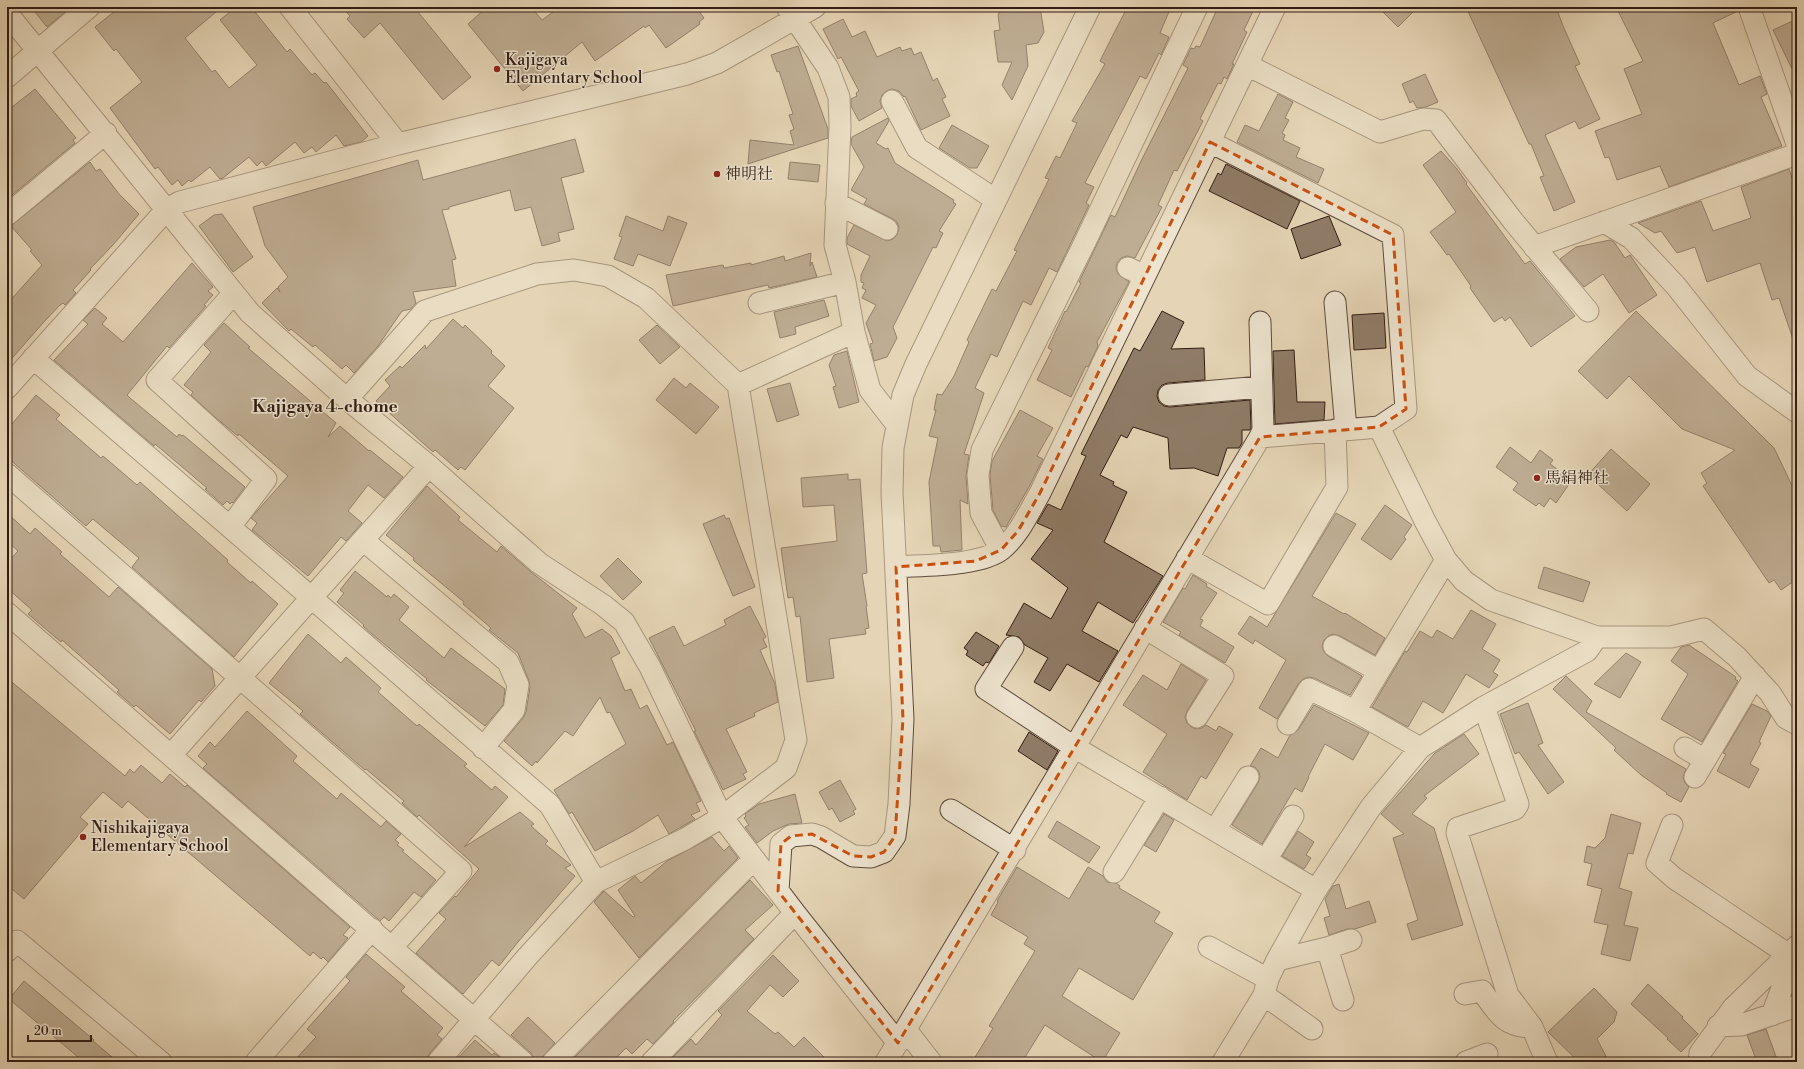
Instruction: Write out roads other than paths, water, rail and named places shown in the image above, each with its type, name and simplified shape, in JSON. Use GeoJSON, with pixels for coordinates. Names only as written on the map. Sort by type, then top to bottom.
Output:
{"type":"FeatureCollection","features":[{"type":"Feature","properties":{"kind":"street"},"geometry":{"type":"LineString","coordinates":[[7,77],[88,7]]}},
{"type":"Feature","properties":{"kind":"street"},"geometry":{"type":"LineString","coordinates":[[290,7],[398,144]]}},
{"type":"Feature","properties":{"kind":"street"},"geometry":{"type":"LineString","coordinates":[[7,388],[167,209],[180,202],[200,195],[398,144],[687,74],[717,63],[791,13],[815,7]]}},
{"type":"Feature","properties":{"kind":"street"},"geometry":{"type":"LineString","coordinates":[[778,891],[781,844],[791,836],[812,834],[821,837],[853,856],[871,857],[884,852],[895,836],[899,804],[903,718],[892,492],[893,448],[903,395],[916,364],[1090,7]]}},
{"type":"Feature","properties":{"kind":"street"},"geometry":{"type":"LineString","coordinates":[[1001,550],[981,513],[978,475],[982,450],[1084,244],[1197,7]]}},
{"type":"Feature","properties":{"kind":"street"},"geometry":{"type":"LineString","coordinates":[[896,567],[976,561],[1001,550],[1018,531],[1040,493],[1137,272],[1210,142],[1275,7]]}},
{"type":"Feature","properties":{"kind":"street"},"geometry":{"type":"LineString","coordinates":[[1749,7],[1797,144]]}},
{"type":"Feature","properties":{"kind":"street"},"geometry":{"type":"LineString","coordinates":[[7,13],[106,133],[250,313],[347,399],[429,466],[539,562],[603,605],[624,622],[650,667],[722,817],[795,914],[902,1036],[931,1062]]}},
{"type":"Feature","properties":{"kind":"street"},"geometry":{"type":"LineString","coordinates":[[791,13],[828,68],[839,97],[840,126],[835,245],[845,282],[854,332],[870,390],[897,425]]}},
{"type":"Feature","properties":{"kind":"street"},"geometry":{"type":"LineString","coordinates":[[1247,65],[1380,132],[1423,119],[1436,120],[1534,247],[1588,311]]}},
{"type":"Feature","properties":{"kind":"street"},"geometry":{"type":"LineString","coordinates":[[892,101],[900,136],[996,200]]}},
{"type":"Feature","properties":{"kind":"street"},"geometry":{"type":"LineString","coordinates":[[7,215],[106,133]]}},
{"type":"Feature","properties":{"kind":"street"},"geometry":{"type":"LineString","coordinates":[[1210,142],[1393,235],[1406,409],[1379,427],[1260,437]]}},
{"type":"Feature","properties":{"kind":"street"},"geometry":{"type":"LineString","coordinates":[[1534,247],[1797,154]]}},
{"type":"Feature","properties":{"kind":"street"},"geometry":{"type":"LineString","coordinates":[[836,203],[886,229]]}},
{"type":"Feature","properties":{"kind":"street"},"geometry":{"type":"LineString","coordinates":[[1604,222],[1630,238],[1676,286],[1747,376],[1797,412]]}},
{"type":"Feature","properties":{"kind":"street"},"geometry":{"type":"LineString","coordinates":[[347,399],[425,311],[537,274],[574,270],[608,276],[646,298],[738,385],[796,740],[786,768],[722,817],[685,839],[596,882],[527,957],[476,1020],[438,1062]]}},
{"type":"Feature","properties":{"kind":"street"},"geometry":{"type":"LineString","coordinates":[[759,303],[845,282]]}},
{"type":"Feature","properties":{"kind":"street"},"geometry":{"type":"LineString","coordinates":[[230,527],[266,479],[157,380],[234,293]]}},
{"type":"Feature","properties":{"kind":"street"},"geometry":{"type":"LineString","coordinates":[[1187,558],[1268,604],[1337,487],[1341,429],[1335,302]]}},
{"type":"Feature","properties":{"kind":"street"},"geometry":{"type":"LineString","coordinates":[[886,1062],[1015,850],[1074,747],[1260,437],[1263,430],[1260,322]]}},
{"type":"Feature","properties":{"kind":"street"},"geometry":{"type":"LineString","coordinates":[[738,385],[854,332]]}},
{"type":"Feature","properties":{"kind":"street"},"geometry":{"type":"LineString","coordinates":[[33,358],[550,805],[596,882]]}},
{"type":"Feature","properties":{"kind":"street"},"geometry":{"type":"LineString","coordinates":[[1170,395],[1261,387]]}},
{"type":"Feature","properties":{"kind":"street"},"geometry":{"type":"LineString","coordinates":[[1379,427],[1426,523],[1446,560],[1464,581],[1491,600],[1597,637],[1671,637],[1704,629],[1737,657],[1770,693],[1786,718],[1797,724]]}},
{"type":"Feature","properties":{"kind":"street"},"geometry":{"type":"LineString","coordinates":[[170,755],[429,466]]}},
{"type":"Feature","properties":{"kind":"street"},"geometry":{"type":"LineString","coordinates":[[7,474],[461,871],[392,947]]}},
{"type":"Feature","properties":{"kind":"street"},"geometry":{"type":"LineString","coordinates":[[363,540],[508,662],[518,685],[514,710],[484,748]]}},
{"type":"Feature","properties":{"kind":"street"},"geometry":{"type":"LineString","coordinates":[[1355,711],[1446,560]]}},
{"type":"Feature","properties":{"kind":"street"},"geometry":{"type":"LineString","coordinates":[[7,613],[372,929],[523,1062]]}},
{"type":"Feature","properties":{"kind":"street"},"geometry":{"type":"LineString","coordinates":[[1145,628],[1222,676],[1197,717]]}},
{"type":"Feature","properties":{"kind":"street"},"geometry":{"type":"LineString","coordinates":[[1223,1062],[1266,987],[1277,960],[1316,890],[1371,807],[1420,748],[1484,706],[1588,651],[1597,637]]}},
{"type":"Feature","properties":{"kind":"street"},"geometry":{"type":"LineString","coordinates":[[1334,646],[1379,671]]}},
{"type":"Feature","properties":{"kind":"street"},"geometry":{"type":"LineString","coordinates":[[1013,647],[986,689],[1074,747],[1316,890]]}},
{"type":"Feature","properties":{"kind":"street"},"geometry":{"type":"LineString","coordinates":[[1684,748],[1700,768],[1755,676]]}},
{"type":"Feature","properties":{"kind":"street"},"geometry":{"type":"LineString","coordinates":[[1288,724],[1309,689],[1355,711],[1420,748]]}},
{"type":"Feature","properties":{"kind":"street"},"geometry":{"type":"LineString","coordinates":[[1484,706],[1518,804],[1515,809],[1458,828],[1457,833],[1508,995],[1532,1027],[1547,1062]]}},
{"type":"Feature","properties":{"kind":"street"},"geometry":{"type":"LineString","coordinates":[[1215,830],[1248,777]]}},
{"type":"Feature","properties":{"kind":"street"},"geometry":{"type":"LineString","coordinates":[[1114,872],[1160,797]]}},
{"type":"Feature","properties":{"kind":"street"},"geometry":{"type":"LineString","coordinates":[[951,810],[1015,850]]}},
{"type":"Feature","properties":{"kind":"street"},"geometry":{"type":"LineString","coordinates":[[1266,860],[1293,816]]}},
{"type":"Feature","properties":{"kind":"street"},"geometry":{"type":"LineString","coordinates":[[1672,825],[1657,863],[1674,878],[1794,958]]}},
{"type":"Feature","properties":{"kind":"street"},"geometry":{"type":"LineString","coordinates":[[553,1062],[754,859]]}},
{"type":"Feature","properties":{"kind":"street"},"geometry":{"type":"LineString","coordinates":[[652,1062],[795,914]]}},
{"type":"Feature","properties":{"kind":"street"},"geometry":{"type":"LineString","coordinates":[[256,1062],[372,929]]}},
{"type":"Feature","properties":{"kind":"street"},"geometry":{"type":"LineString","coordinates":[[1277,960],[1327,948],[1351,940]]}},
{"type":"Feature","properties":{"kind":"street"},"geometry":{"type":"LineString","coordinates":[[10,942],[162,1062]]}},
{"type":"Feature","properties":{"kind":"street"},"geometry":{"type":"LineString","coordinates":[[1209,947],[1266,987],[1312,1029]]}},
{"type":"Feature","properties":{"kind":"street"},"geometry":{"type":"LineString","coordinates":[[1327,948],[1343,1000]]}},
{"type":"Feature","properties":{"kind":"street"},"geometry":{"type":"LineString","coordinates":[[1772,1015],[1794,958]]}},
{"type":"Feature","properties":{"kind":"street"},"geometry":{"type":"LineString","coordinates":[[1695,1059],[1718,1026],[1733,1008],[1794,958]]}},
{"type":"Feature","properties":{"kind":"street"},"geometry":{"type":"LineString","coordinates":[[1465,994],[1482,991],[1501,1018],[1521,1027],[1532,1027]]}},
{"type":"Feature","properties":{"kind":"street"},"geometry":{"type":"LineString","coordinates":[[1718,1026],[1741,1025],[1797,1006]]}},
{"type":"Feature","properties":{"kind":"street"},"geometry":{"type":"LineString","coordinates":[[1466,1062],[1487,1054]]}},
{"type":"Feature","properties":{"kind":"place","name":"Kajigaya Elementary School"},"geometry":{"type":"Point","coordinates":[497,69]}},
{"type":"Feature","properties":{"kind":"place","name":"神明社"},"geometry":{"type":"Point","coordinates":[717,174]}},
{"type":"Feature","properties":{"kind":"place","name":"馬絹神社"},"geometry":{"type":"Point","coordinates":[1537,478]}},
{"type":"Feature","properties":{"kind":"place","name":"Nishikajigaya Elementary School"},"geometry":{"type":"Point","coordinates":[83,837]}},
{"type":"Feature","properties":{"kind":"district","name":"Kajigaya 4-chome"},"geometry":{"type":"Point","coordinates":[325,407]}}]}
